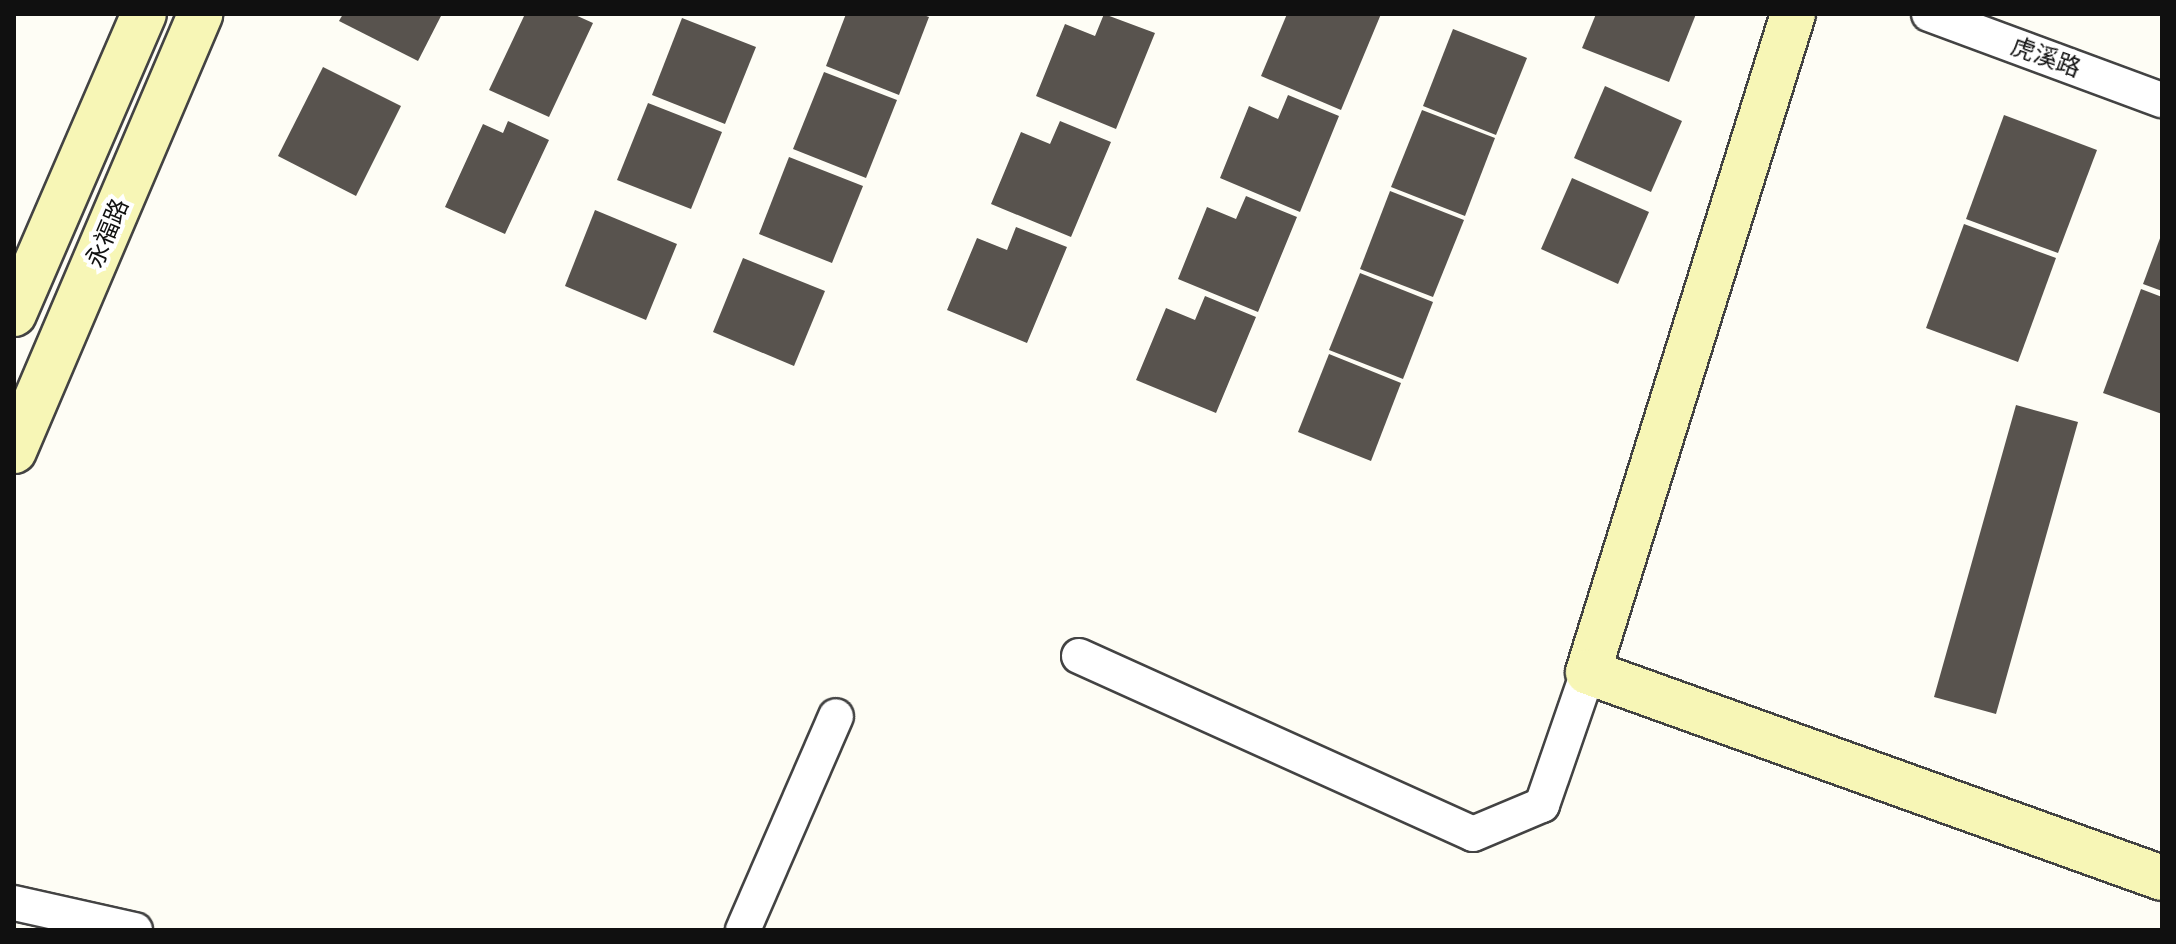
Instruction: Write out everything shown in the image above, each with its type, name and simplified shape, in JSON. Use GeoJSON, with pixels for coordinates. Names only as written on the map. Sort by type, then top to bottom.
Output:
{"type":"FeatureCollection","features":[{"type":"Feature","properties":{"kind":"street"},"geometry":{"type":"LineString","coordinates":[[14,314],[144,14]]}},
{"type":"Feature","properties":{"kind":"street","name":"永福路"},"geometry":{"type":"LineString","coordinates":[[14,451],[200,14]]}},
{"type":"Feature","properties":{"kind":"street"},"geometry":{"type":"LineString","coordinates":[[1079,656],[1473,834],[1542,805],[1588,672],[1793,14]]}},
{"type":"Feature","properties":{"kind":"street","name":"虎溪路"},"geometry":{"type":"LineString","coordinates":[[1929,14],[2162,100]]}},
{"type":"Feature","properties":{"kind":"street"},"geometry":{"type":"LineString","coordinates":[[1588,672],[2162,878]]}},
{"type":"Feature","properties":{"kind":"street"},"geometry":{"type":"LineString","coordinates":[[743,930],[836,716]]}},
{"type":"Feature","properties":{"kind":"street"},"geometry":{"type":"LineString","coordinates":[[14,903],[135,930]]}},
{"type":"Feature","properties":{"kind":"building"},"geometry":{"type":"Polygon","coordinates":[[[343,14],[442,14],[418,61],[339,21],[343,14]]]}},
{"type":"Feature","properties":{"kind":"building"},"geometry":{"type":"Polygon","coordinates":[[[525,14],[573,14],[593,23],[549,117],[489,90],[525,14]]]}},
{"type":"Feature","properties":{"kind":"building"},"geometry":{"type":"Polygon","coordinates":[[[846,14],[921,14],[929,17],[899,95],[826,66],[846,14]]]}},
{"type":"Feature","properties":{"kind":"building"},"geometry":{"type":"Polygon","coordinates":[[[1104,14],[1155,33],[1116,129],[1036,96],[1065,24],[1095,36],[1104,14]]]}},
{"type":"Feature","properties":{"kind":"building"},"geometry":{"type":"Polygon","coordinates":[[[1287,14],[1381,14],[1341,110],[1261,76],[1287,14]]]}},
{"type":"Feature","properties":{"kind":"building"},"geometry":{"type":"Polygon","coordinates":[[[1596,14],[1696,14],[1669,82],[1582,48],[1596,14]]]}},
{"type":"Feature","properties":{"kind":"building"},"geometry":{"type":"Polygon","coordinates":[[[682,18],[756,47],[725,124],[652,95],[682,18]]]}},
{"type":"Feature","properties":{"kind":"building"},"geometry":{"type":"Polygon","coordinates":[[[1453,29],[1527,58],[1496,135],[1423,106],[1453,29]]]}},
{"type":"Feature","properties":{"kind":"building"},"geometry":{"type":"Polygon","coordinates":[[[323,67],[401,106],[356,196],[278,156],[323,67]]]}},
{"type":"Feature","properties":{"kind":"building"},"geometry":{"type":"Polygon","coordinates":[[[824,72],[897,100],[866,178],[793,149],[824,72]]]}},
{"type":"Feature","properties":{"kind":"building"},"geometry":{"type":"Polygon","coordinates":[[[1605,86],[1682,121],[1651,192],[1574,158],[1605,86]]]}},
{"type":"Feature","properties":{"kind":"building"},"geometry":{"type":"Polygon","coordinates":[[[1288,95],[1339,116],[1300,212],[1220,178],[1249,106],[1278,119],[1288,95]]]}},
{"type":"Feature","properties":{"kind":"building"},"geometry":{"type":"Polygon","coordinates":[[[648,103],[722,132],[691,209],[617,180],[648,103]]]}},
{"type":"Feature","properties":{"kind":"building"},"geometry":{"type":"Polygon","coordinates":[[[1422,110],[1495,138],[1465,216],[1391,187],[1422,110]]]}},
{"type":"Feature","properties":{"kind":"building"},"geometry":{"type":"Polygon","coordinates":[[[2004,115],[2097,150],[2058,253],[1966,219],[2004,115]]]}},
{"type":"Feature","properties":{"kind":"building"},"geometry":{"type":"Polygon","coordinates":[[[508,121],[549,140],[505,234],[445,207],[483,124],[503,133],[508,121]]]}},
{"type":"Feature","properties":{"kind":"building"},"geometry":{"type":"Polygon","coordinates":[[[1060,121],[1111,142],[1071,237],[991,204],[1021,132],[1050,144],[1060,121]]]}},
{"type":"Feature","properties":{"kind":"building"},"geometry":{"type":"Polygon","coordinates":[[[789,157],[863,186],[832,263],[759,234],[789,157]]]}},
{"type":"Feature","properties":{"kind":"building"},"geometry":{"type":"Polygon","coordinates":[[[1572,178],[1649,212],[1618,284],[1541,249],[1572,178]]]}},
{"type":"Feature","properties":{"kind":"building"},"geometry":{"type":"Polygon","coordinates":[[[1390,191],[1464,220],[1433,297],[1360,269],[1390,191]]]}},
{"type":"Feature","properties":{"kind":"building"},"geometry":{"type":"Polygon","coordinates":[[[1246,196],[1297,217],[1258,312],[1178,279],[1207,207],[1236,219],[1246,196]]]}},
{"type":"Feature","properties":{"kind":"building"},"geometry":{"type":"Polygon","coordinates":[[[595,210],[677,244],[646,320],[565,286],[595,210]]]}},
{"type":"Feature","properties":{"kind":"building"},"geometry":{"type":"Polygon","coordinates":[[[1964,224],[2056,258],[2018,362],[1926,328],[1964,224]]]}},
{"type":"Feature","properties":{"kind":"building"},"geometry":{"type":"Polygon","coordinates":[[[1016,227],[1067,247],[1027,343],[947,310],[977,238],[1007,250],[1016,227]]]}},
{"type":"Feature","properties":{"kind":"building"},"geometry":{"type":"Polygon","coordinates":[[[2162,233],[2162,291],[2143,284],[2162,233]]]}},
{"type":"Feature","properties":{"kind":"building"},"geometry":{"type":"Polygon","coordinates":[[[743,258],[825,291],[794,366],[713,332],[743,258]]]}},
{"type":"Feature","properties":{"kind":"building"},"geometry":{"type":"Polygon","coordinates":[[[1360,273],[1433,302],[1403,379],[1329,350],[1360,273]]]}},
{"type":"Feature","properties":{"kind":"building"},"geometry":{"type":"Polygon","coordinates":[[[2141,289],[2162,297],[2162,414],[2103,393],[2141,289]]]}},
{"type":"Feature","properties":{"kind":"building"},"geometry":{"type":"Polygon","coordinates":[[[1205,296],[1256,317],[1216,413],[1136,380],[1166,308],[1195,320],[1205,296]]]}},
{"type":"Feature","properties":{"kind":"building"},"geometry":{"type":"Polygon","coordinates":[[[1329,354],[1401,383],[1371,461],[1298,432],[1329,354]]]}},
{"type":"Feature","properties":{"kind":"building"},"geometry":{"type":"Polygon","coordinates":[[[2016,405],[2078,422],[1996,714],[1934,697],[2016,405]]]}}]}
